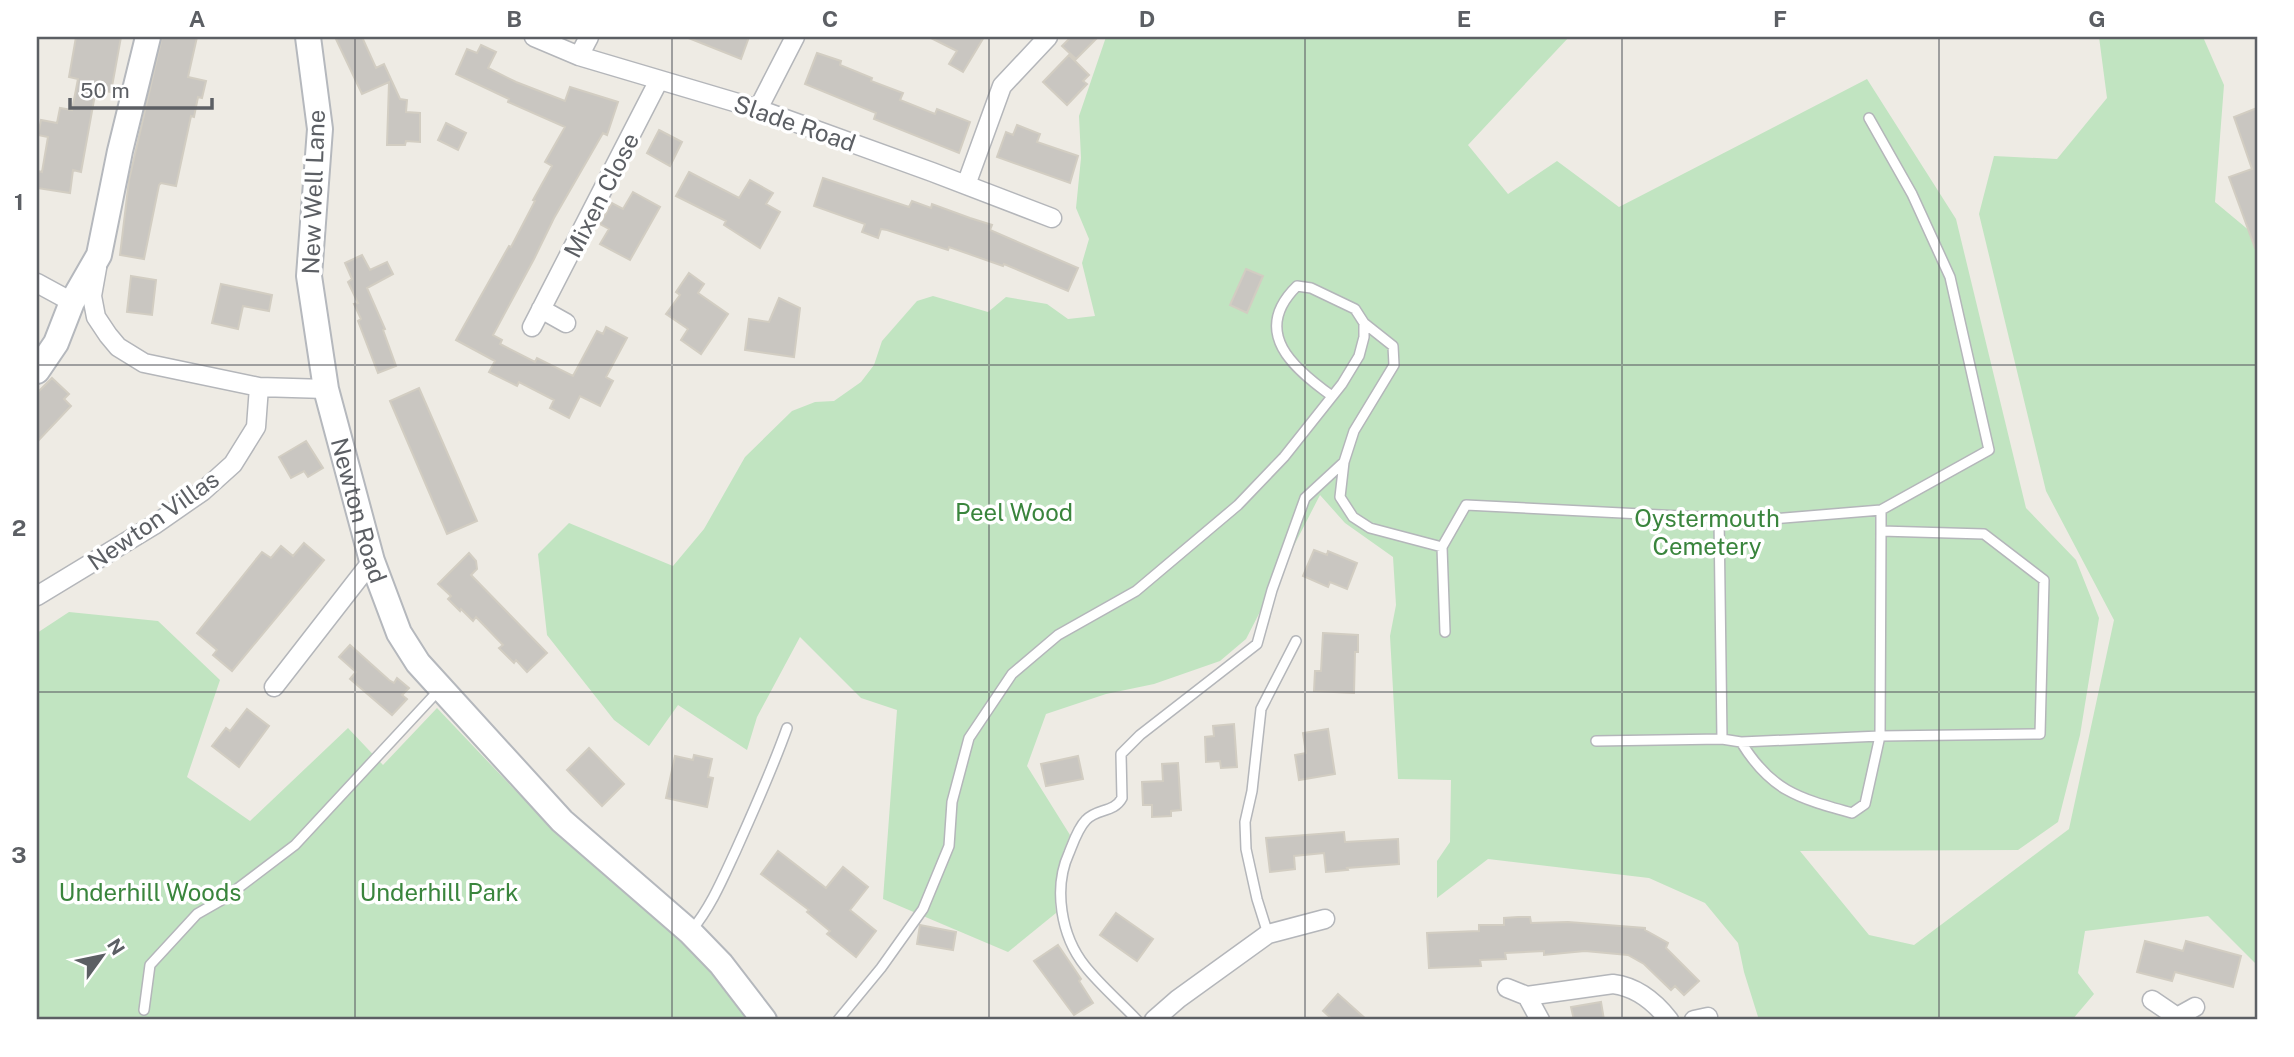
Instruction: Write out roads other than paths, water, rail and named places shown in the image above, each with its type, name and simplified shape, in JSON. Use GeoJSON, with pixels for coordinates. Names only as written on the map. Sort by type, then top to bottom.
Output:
{"type":"FeatureCollection","features":[{"type":"Feature","properties":{"kind":"street"},"geometry":{"type":"LineString","coordinates":[[148,37],[120,151],[99,254],[92,296],[96,317],[118,347],[144,363],[259,387],[327,389]]}},
{"type":"Feature","properties":{"kind":"street","name":"New Well Lane"},"geometry":{"type":"LineString","coordinates":[[308,37],[320,129],[309,276],[327,389]]}},
{"type":"Feature","properties":{"kind":"street","name":"Slade Road"},"geometry":{"type":"LineString","coordinates":[[534,37],[579,56],[758,110],[1052,218]]}},
{"type":"Feature","properties":{"kind":"street"},"geometry":{"type":"LineString","coordinates":[[579,56],[589,37]]}},
{"type":"Feature","properties":{"kind":"street"},"geometry":{"type":"LineString","coordinates":[[758,110],[794,37]]}},
{"type":"Feature","properties":{"kind":"street"},"geometry":{"type":"LineString","coordinates":[[966,185],[1002,86],[1048,37]]}},
{"type":"Feature","properties":{"kind":"street","name":"Mixen Close"},"geometry":{"type":"LineString","coordinates":[[532,327],[659,80]]}},
{"type":"Feature","properties":{"kind":"street"},"geometry":{"type":"LineString","coordinates":[[37,370],[56,343],[72,302],[99,254]]}},
{"type":"Feature","properties":{"kind":"street"},"geometry":{"type":"LineString","coordinates":[[37,283],[72,302]]}},
{"type":"Feature","properties":{"kind":"street"},"geometry":{"type":"LineString","coordinates":[[541,309],[566,323]]}},
{"type":"Feature","properties":{"kind":"street","name":"Newton Villas"},"geometry":{"type":"LineString","coordinates":[[37,596],[154,525],[203,491],[233,464],[256,427],[259,387]]}},
{"type":"Feature","properties":{"kind":"street","name":"Newton Road"},"geometry":{"type":"LineString","coordinates":[[327,389],[372,561],[400,633],[418,663],[562,821],[690,932],[721,964],[764,1020]]}},
{"type":"Feature","properties":{"kind":"street"},"geometry":{"type":"LineString","coordinates":[[274,687],[372,561]]}},
{"type":"Feature","properties":{"kind":"street"},"geometry":{"type":"LineString","coordinates":[[1154,1020],[1178,999],[1268,934],[1325,919]]}},
{"type":"Feature","properties":{"kind":"street"},"geometry":{"type":"LineString","coordinates":[[1507,988],[1527,996],[1614,984],[1624,985],[1644,995],[1669,1020]]}},
{"type":"Feature","properties":{"kind":"street"},"geometry":{"type":"LineString","coordinates":[[1527,996],[1540,1020]]}},
{"type":"Feature","properties":{"kind":"street"},"geometry":{"type":"LineString","coordinates":[[2152,1000],[2176,1018],[2195,1007]]}},
{"type":"Feature","properties":{"kind":"lane"},"geometry":{"type":"LineString","coordinates":[[1446,632],[1442,547],[1466,505],[1759,520],[1881,510],[1989,450],[1950,276],[1912,194],[1869,118]]}},
{"type":"Feature","properties":{"kind":"lane"},"geometry":{"type":"LineString","coordinates":[[1332,396],[1305,377],[1284,353],[1276,328],[1282,305],[1297,286],[1311,288],[1355,309],[1364,323],[1393,346],[1394,365],[1354,431],[1344,462],[1340,497],[1353,517],[1370,528],[1442,547]]}},
{"type":"Feature","properties":{"kind":"lane"},"geometry":{"type":"LineString","coordinates":[[838,1020],[881,968],[923,909],[948,846],[952,802],[969,738],[1012,674],[1058,635],[1136,591],[1238,505],[1284,457],[1332,396],[1359,356],[1364,323]]}},
{"type":"Feature","properties":{"kind":"lane"},"geometry":{"type":"LineString","coordinates":[[1138,1020],[1085,966],[1074,948],[1066,929],[1061,902],[1065,862],[1086,820],[1119,804],[1122,798],[1121,754],[1140,735],[1257,644],[1272,590],[1305,498],[1344,462]]}},
{"type":"Feature","properties":{"kind":"lane"},"geometry":{"type":"LineString","coordinates":[[1741,742],[1754,763],[1774,783],[1812,802],[1852,813],[1865,804],[1880,736],[1881,510]]}},
{"type":"Feature","properties":{"kind":"lane"},"geometry":{"type":"LineString","coordinates":[[1719,518],[1722,739]]}},
{"type":"Feature","properties":{"kind":"lane"},"geometry":{"type":"LineString","coordinates":[[1596,741],[1722,739],[1741,742],[1880,736],[2040,734],[2045,580],[1984,534],[1881,531]]}},
{"type":"Feature","properties":{"kind":"lane"},"geometry":{"type":"LineString","coordinates":[[1268,934],[1246,849],[1245,822],[1252,791],[1261,709],[1296,641]]}},
{"type":"Feature","properties":{"kind":"lane"},"geometry":{"type":"LineString","coordinates":[[144,1010],[150,965],[197,914],[225,898],[295,845],[441,688]]}},
{"type":"Feature","properties":{"kind":"lane"},"geometry":{"type":"LineString","coordinates":[[690,932],[700,920],[729,865],[787,728]]}},
{"type":"Feature","properties":{"kind":"park label","name":"Peel Wood"},"geometry":{"type":"Point","coordinates":[1014,512]}},
{"type":"Feature","properties":{"kind":"park label","name":"Oystermouth Cemetery"},"geometry":{"type":"Point","coordinates":[1707,532]}},
{"type":"Feature","properties":{"kind":"park label","name":"Underhill Woods"},"geometry":{"type":"Point","coordinates":[150,892]}},
{"type":"Feature","properties":{"kind":"park label","name":"Underhill Park"},"geometry":{"type":"Point","coordinates":[439,892]}}]}
